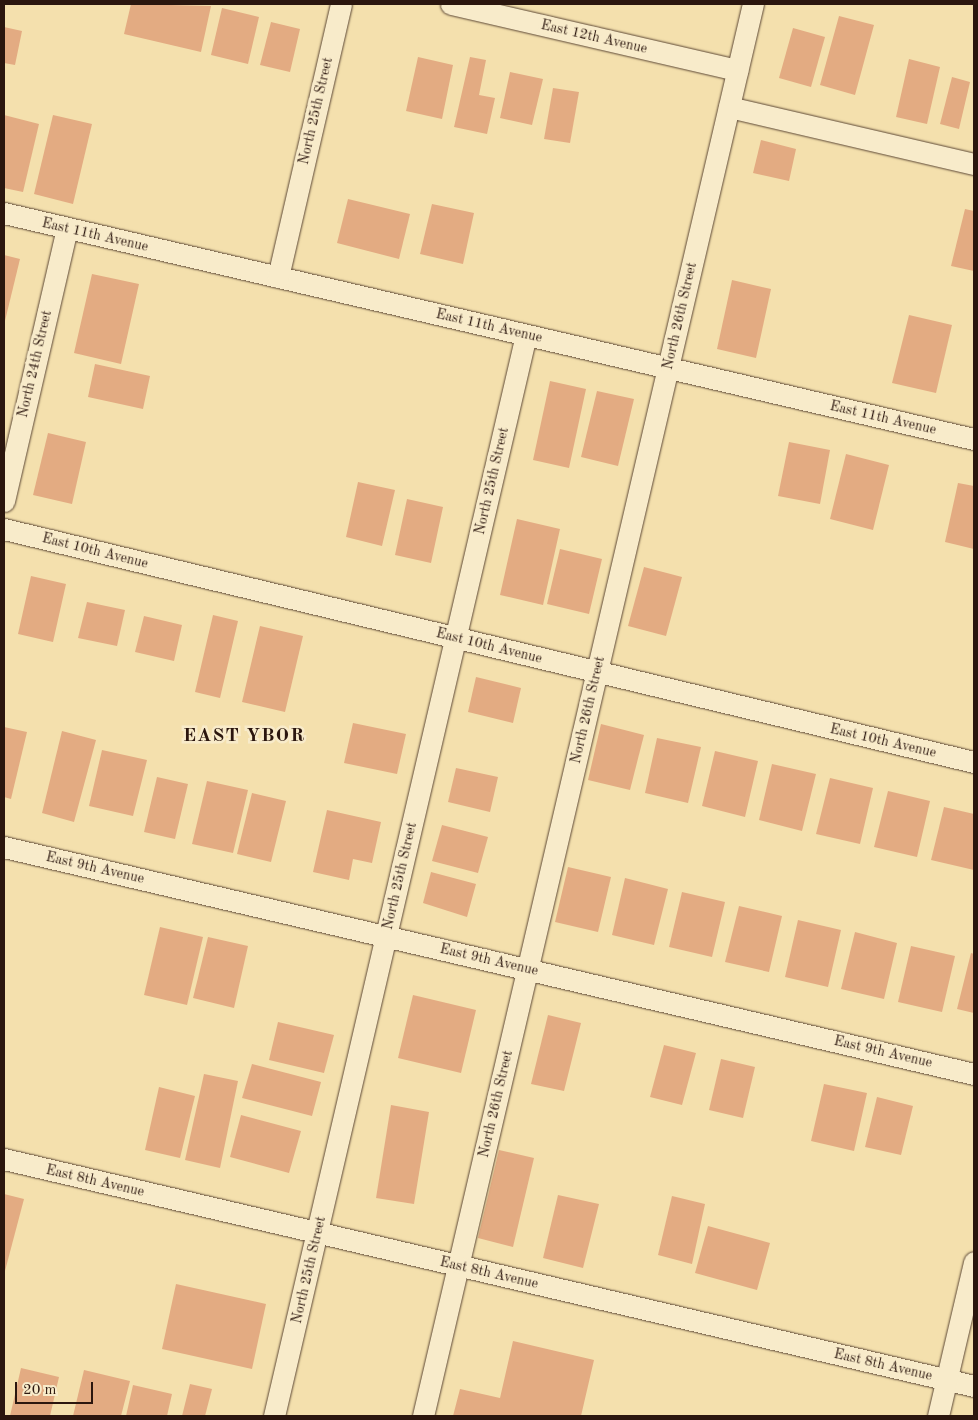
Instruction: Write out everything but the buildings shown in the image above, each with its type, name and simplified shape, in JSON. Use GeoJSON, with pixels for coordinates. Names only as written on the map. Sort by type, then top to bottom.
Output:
{"type":"FeatureCollection","features":[{"type":"Feature","properties":{"kind":"street","name":"North 25th Street"},"geometry":{"type":"LineString","coordinates":[[278,277],[341,4]]}},
{"type":"Feature","properties":{"kind":"street","name":"East 12th Avenue"},"geometry":{"type":"LineString","coordinates":[[452,4],[737,70]]}},
{"type":"Feature","properties":{"kind":"street","name":"North 26th Street"},"geometry":{"type":"LineString","coordinates":[[423,1416],[753,4]]}},
{"type":"Feature","properties":{"kind":"street"},"geometry":{"type":"LineString","coordinates":[[729,107],[974,164]]}},
{"type":"Feature","properties":{"kind":"street","name":"East 11th Avenue"},"geometry":{"type":"LineString","coordinates":[[4,213],[974,440]]}},
{"type":"Feature","properties":{"kind":"street","name":"North 24th Street"},"geometry":{"type":"LineString","coordinates":[[4,501],[67,228]]}},
{"type":"Feature","properties":{"kind":"street","name":"North 25th Street"},"geometry":{"type":"LineString","coordinates":[[274,1416],[526,335]]}},
{"type":"Feature","properties":{"kind":"street","name":"East 10th Avenue"},"geometry":{"type":"LineString","coordinates":[[4,529],[974,762]]}},
{"type":"Feature","properties":{"kind":"street","name":"East 9th Avenue"},"geometry":{"type":"LineString","coordinates":[[4,847],[974,1074]]}},
{"type":"Feature","properties":{"kind":"street","name":"East 8th Avenue"},"geometry":{"type":"LineString","coordinates":[[4,1159],[974,1386]]}},
{"type":"Feature","properties":{"kind":"street"},"geometry":{"type":"LineString","coordinates":[[938,1416],[974,1262]]}},
{"type":"Feature","properties":{"kind":"district","name":"EAST YBOR"},"geometry":{"type":"Point","coordinates":[244,737]}}]}
